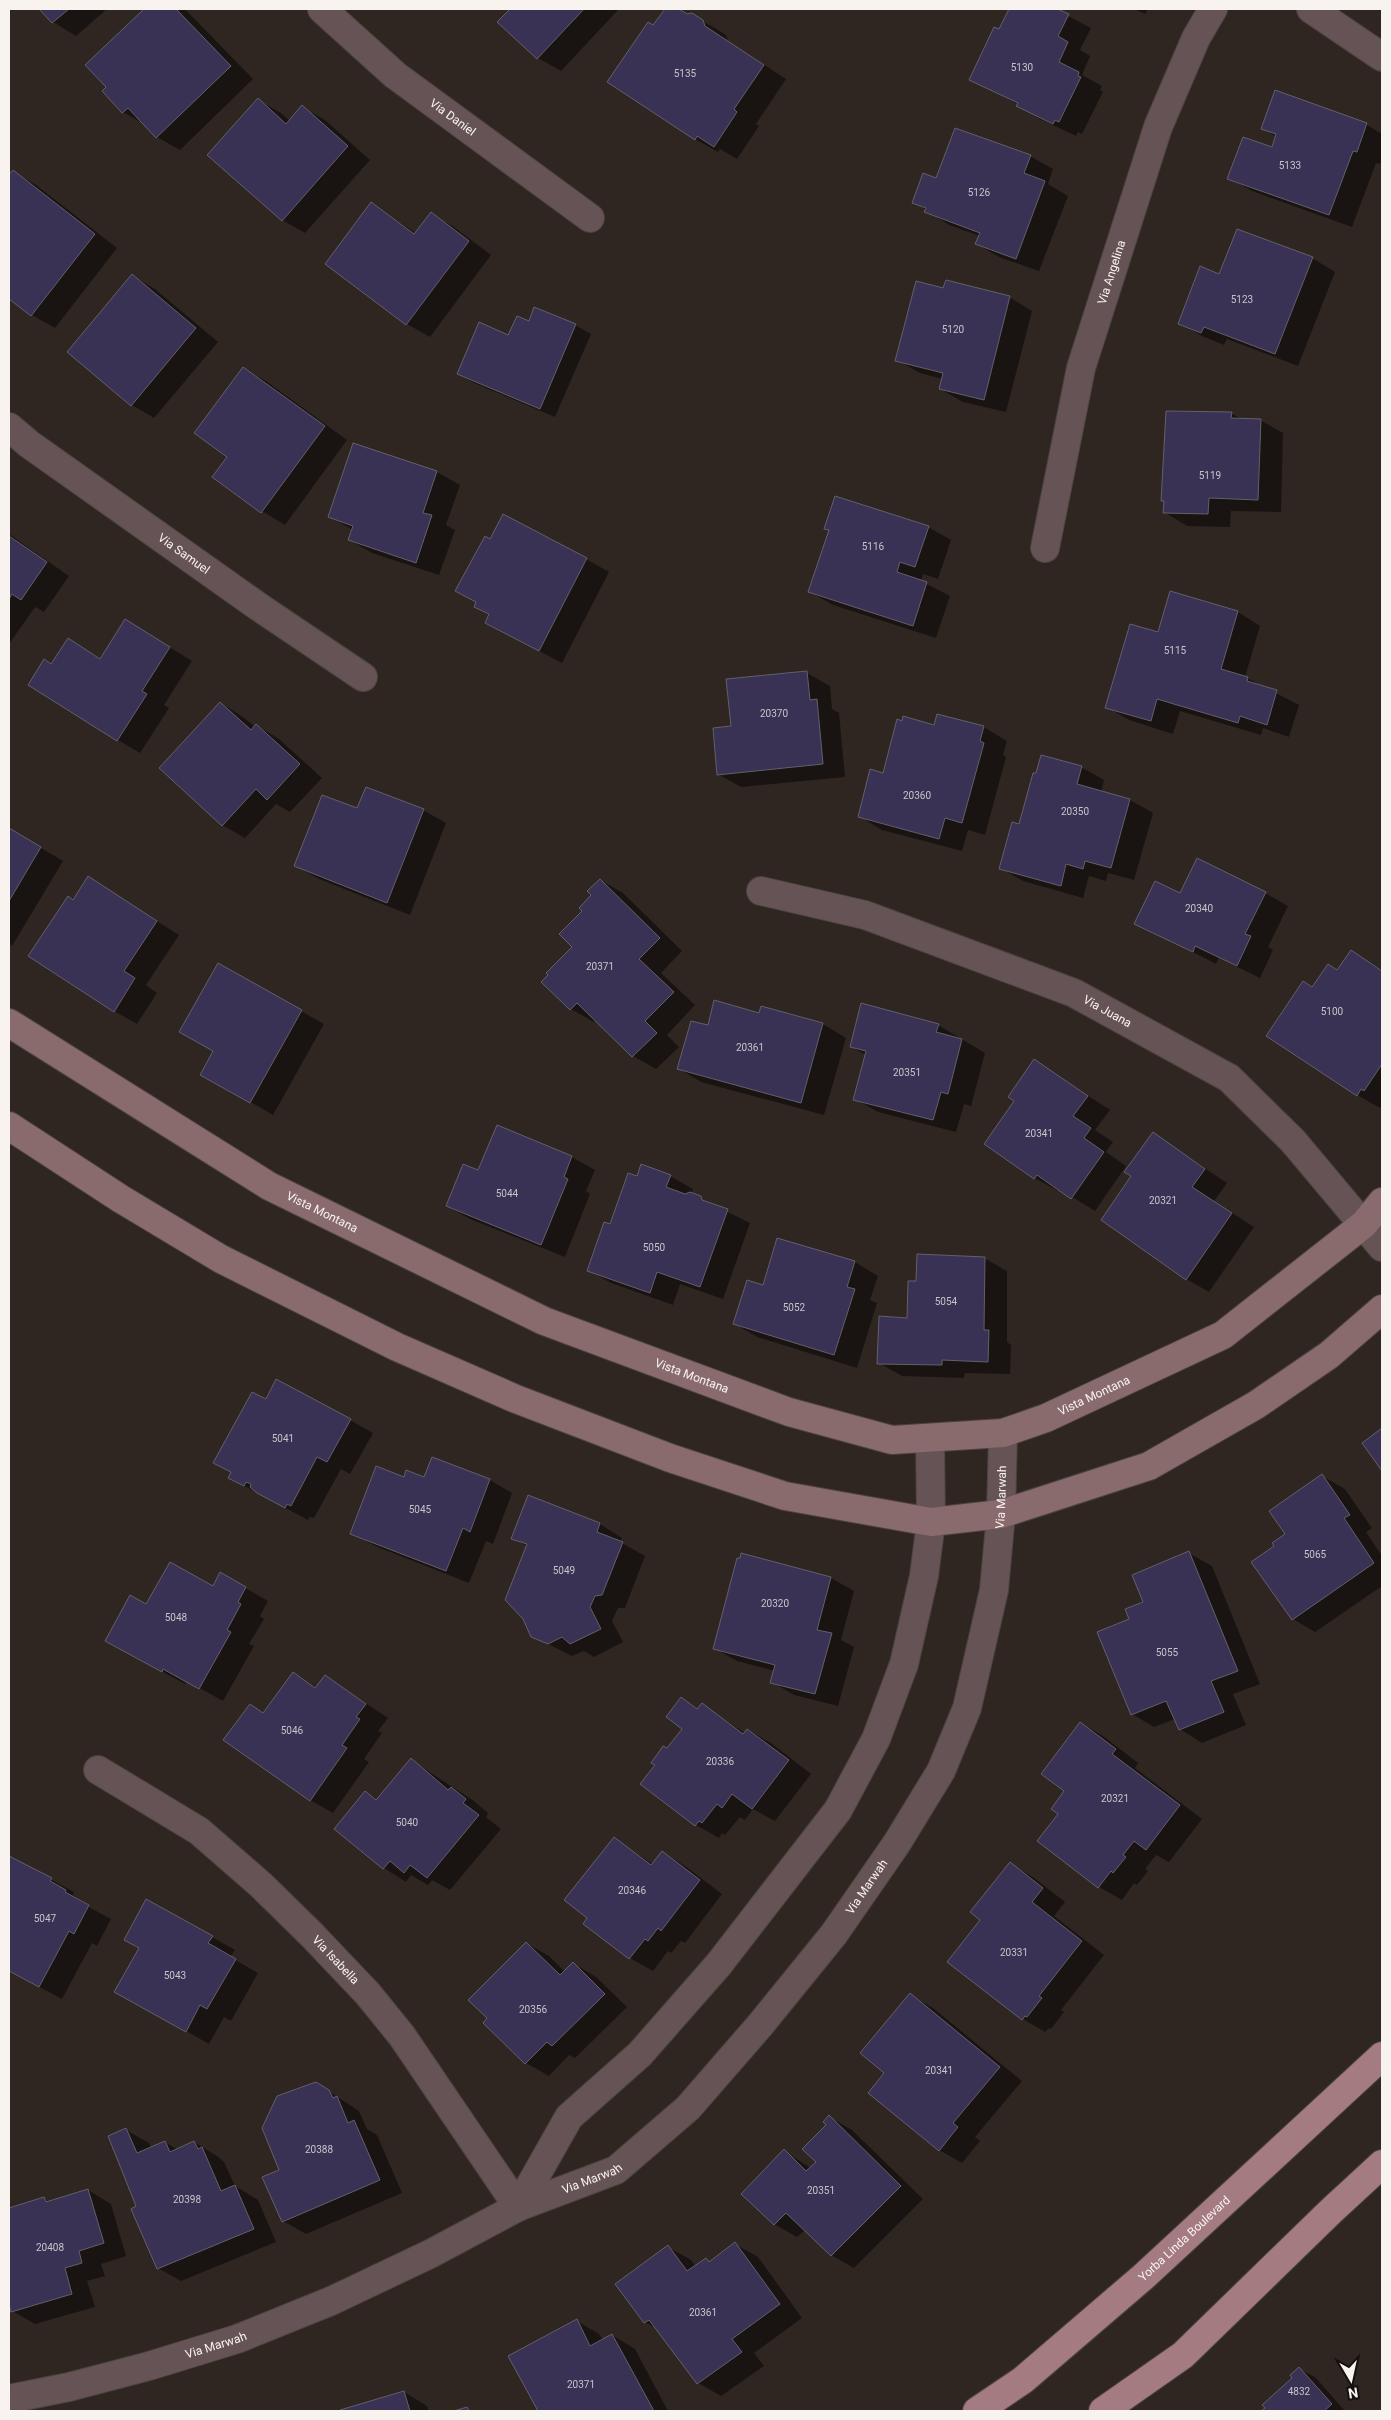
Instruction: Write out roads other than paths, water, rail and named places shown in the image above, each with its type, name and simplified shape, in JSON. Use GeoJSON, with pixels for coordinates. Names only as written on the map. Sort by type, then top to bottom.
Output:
{"type":"FeatureCollection","features":[{"type":"Feature","properties":{"kind":"main road","name":"Yorba Linda Boulevard"},"geometry":{"type":"LineString","coordinates":[[977,2411],[1023,2380],[1143,2277],[1382,2056]]}},
{"type":"Feature","properties":{"kind":"main road"},"geometry":{"type":"LineString","coordinates":[[1103,2411],[1183,2355],[1382,2164]]}},
{"type":"Feature","properties":{"kind":"street","name":"Via Daniel"},"geometry":{"type":"LineString","coordinates":[[322,9],[396,75],[590,218]]}},
{"type":"Feature","properties":{"kind":"street","name":"Via Angelina"},"geometry":{"type":"LineString","coordinates":[[1045,548],[1081,368],[1158,127],[1196,38],[1214,9]]}},
{"type":"Feature","properties":{"kind":"street"},"geometry":{"type":"LineString","coordinates":[[1311,9],[1382,57]]}},
{"type":"Feature","properties":{"kind":"street","name":"Via Samuel"},"geometry":{"type":"LineString","coordinates":[[9,427],[29,444],[258,607],[363,677]]}},
{"type":"Feature","properties":{"kind":"street","name":"Via Juana"},"geometry":{"type":"LineString","coordinates":[[761,891],[865,915],[1074,993],[1229,1078],[1293,1141],[1382,1247]]}},
{"type":"Feature","properties":{"kind":"street","name":"Vista Montana"},"geometry":{"type":"LineString","coordinates":[[9,1023],[269,1186],[544,1321],[789,1412],[892,1440],[1003,1433],[1046,1418],[1223,1335],[1364,1224],[1382,1202]]}},
{"type":"Feature","properties":{"kind":"street"},"geometry":{"type":"LineString","coordinates":[[9,1126],[121,1199],[221,1258],[396,1347],[516,1400],[670,1458],[785,1496],[931,1522],[1001,1514],[1149,1466],[1256,1405],[1329,1355],[1382,1309]]}},
{"type":"Feature","properties":{"kind":"street","name":"Via Marwah"},"geometry":{"type":"LineString","coordinates":[[9,2399],[78,2385],[149,2366],[237,2339],[331,2302],[430,2254],[518,2207],[616,2170],[688,2108],[761,2024],[840,1926],[897,1843],[941,1771],[967,1708],[994,1590],[1001,1514],[1003,1433]]}},
{"type":"Feature","properties":{"kind":"street"},"geometry":{"type":"LineString","coordinates":[[518,2207],[569,2117],[640,2054],[713,1971],[780,1888],[838,1810],[876,1739],[904,1664],[924,1576],[931,1522],[930,1438]]}},
{"type":"Feature","properties":{"kind":"street","name":"Via Isabella"},"geometry":{"type":"LineString","coordinates":[[98,1770],[200,1831],[261,1885],[312,1935],[368,1994],[402,2036],[518,2207]]}}]}
